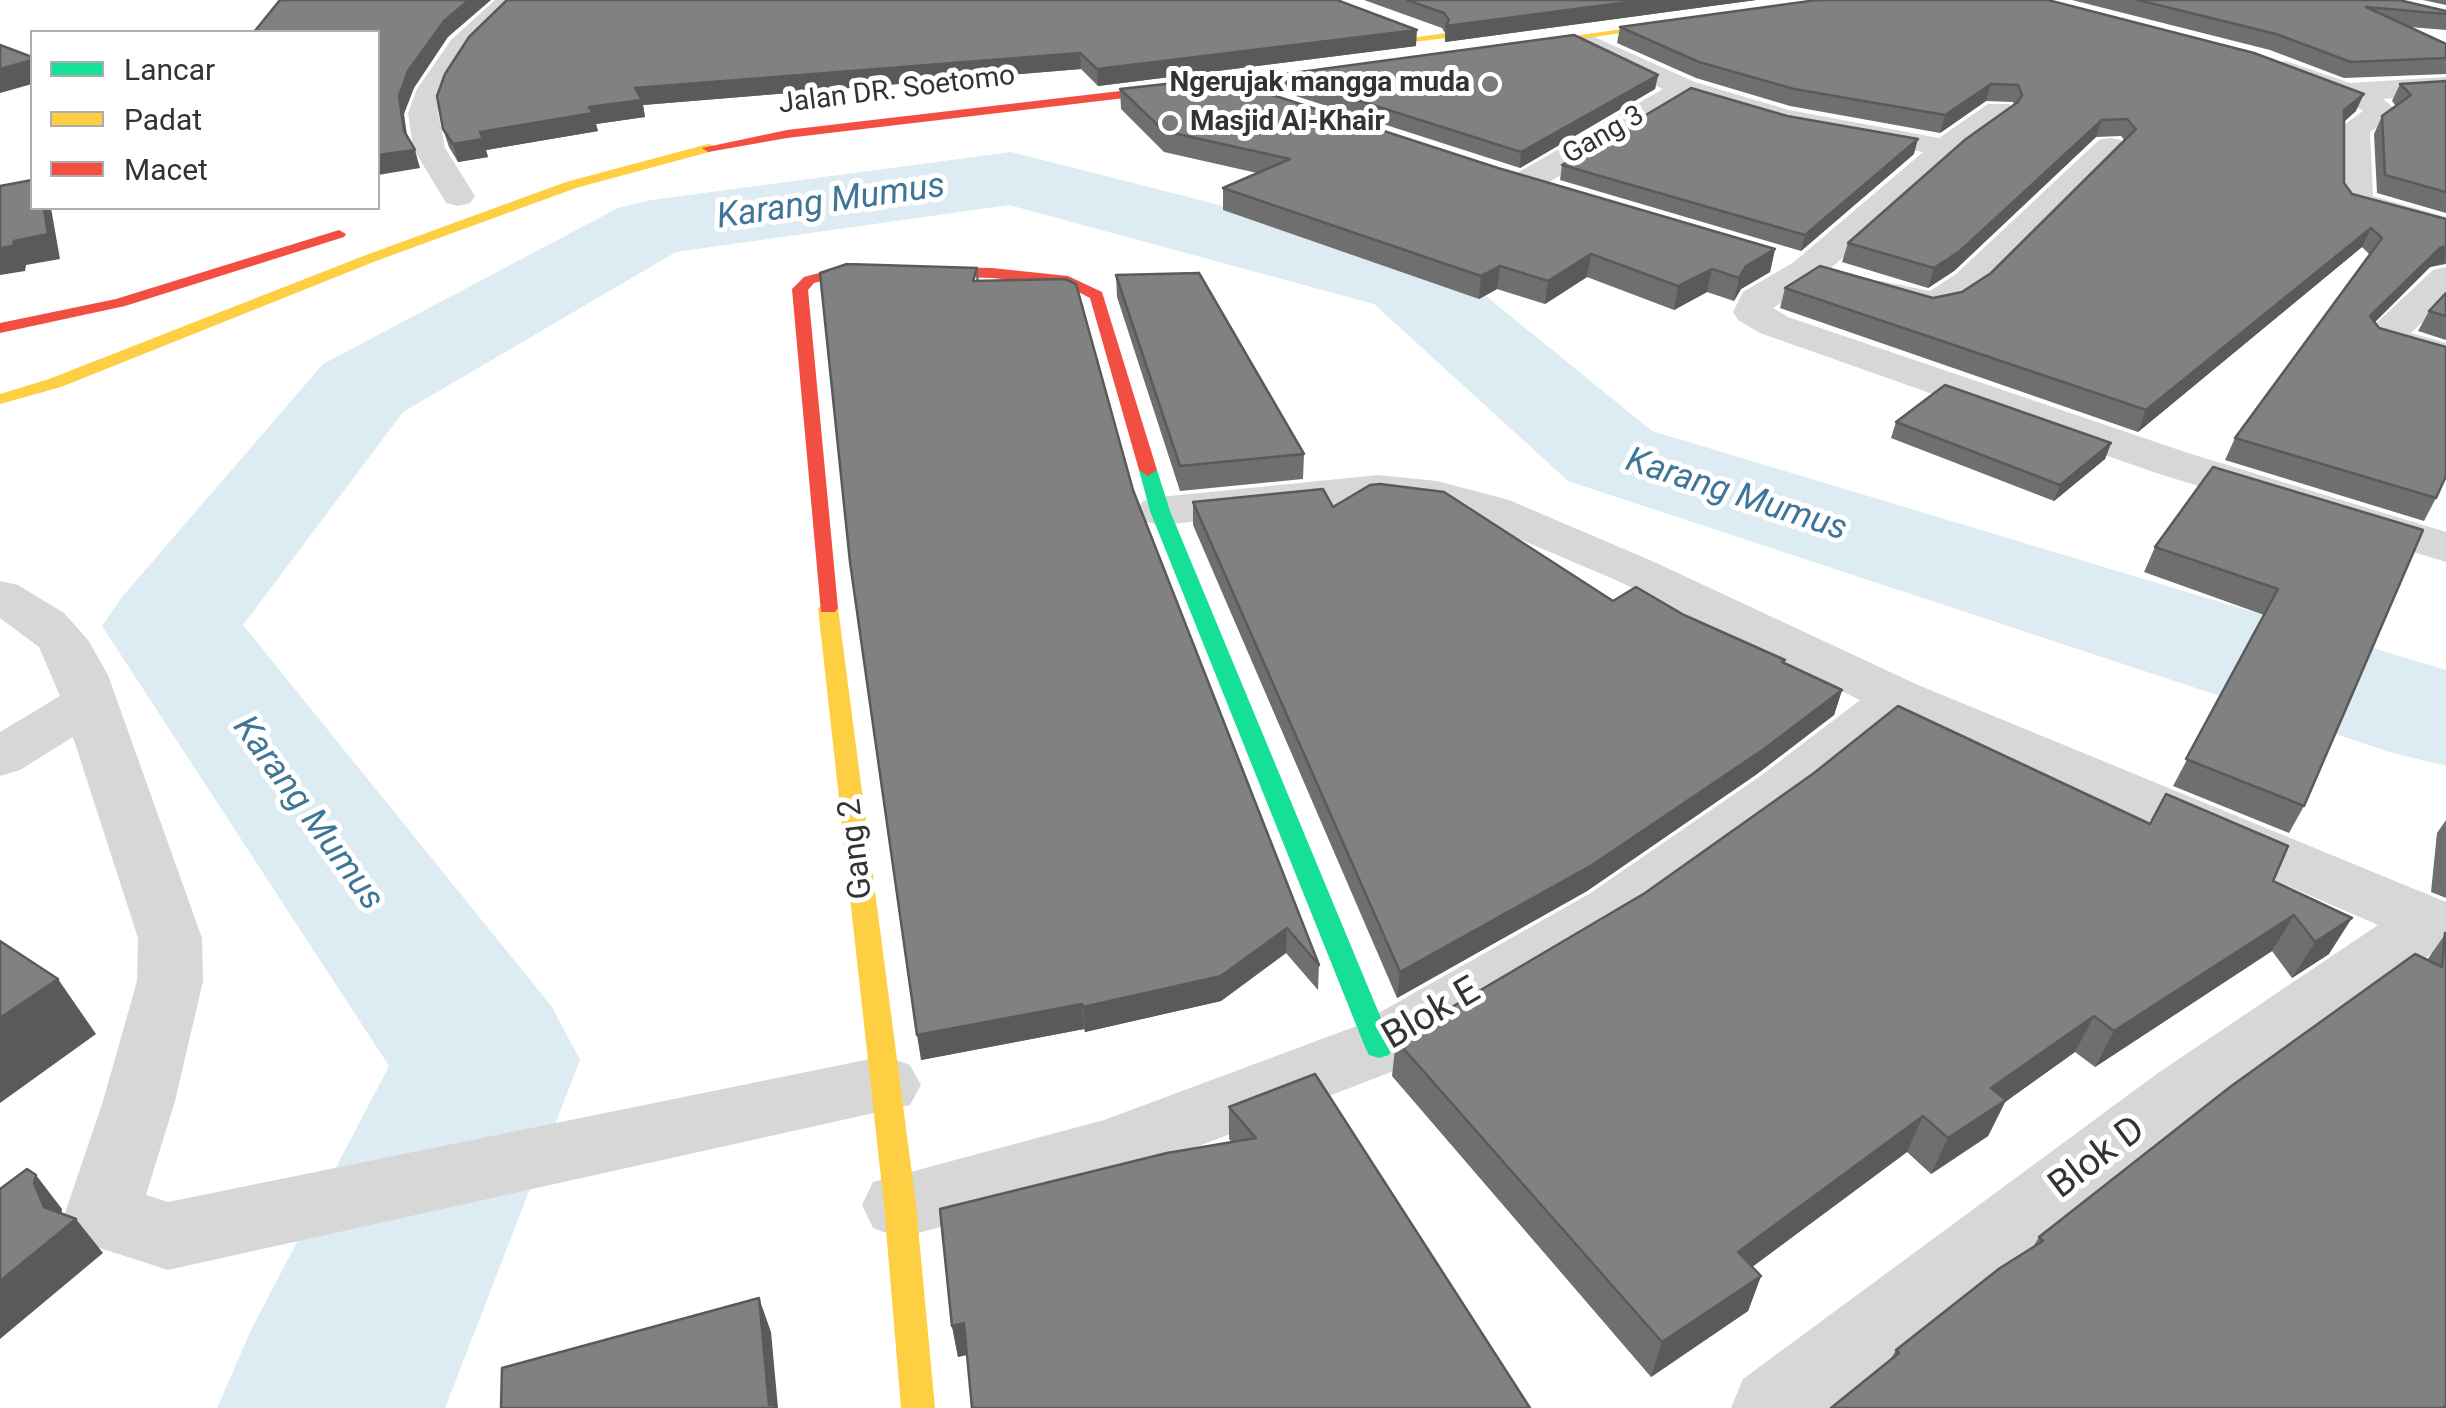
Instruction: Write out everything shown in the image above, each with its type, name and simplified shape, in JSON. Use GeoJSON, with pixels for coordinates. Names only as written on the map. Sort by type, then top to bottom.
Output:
{"type":"FeatureCollection","features":[{"type":"Feature","properties":{"kind":"street"},"geometry":{"type":"LineString","coordinates":[[458,195],[429,148],[423,114],[426,102],[462,46],[510,0]]}},
{"type":"Feature","properties":{"kind":"street"},"geometry":{"type":"LineString","coordinates":[[1175,65],[1431,38],[1716,0]]}},
{"type":"Feature","properties":{"kind":"street","name":"Jalan DR. Soetomo"},"geometry":{"type":"LineString","coordinates":[[0,399],[69,378],[389,251],[571,185],[660,158],[786,134],[1221,85],[1840,0]]}},
{"type":"Feature","properties":{"kind":"street"},"geometry":{"type":"LineString","coordinates":[[1380,19],[1431,38]]}},
{"type":"Feature","properties":{"kind":"street","name":"Gang 3"},"geometry":{"type":"LineString","coordinates":[[1578,38],[1684,88],[1785,118],[1947,147]]}},
{"type":"Feature","properties":{"kind":"street"},"geometry":{"type":"LineString","coordinates":[[2259,60],[2351,92],[2384,112],[2354,128],[2356,202],[2446,228]]}},
{"type":"Feature","properties":{"kind":"street"},"geometry":{"type":"LineString","coordinates":[[1221,85],[1280,105]]}},
{"type":"Feature","properties":{"kind":"street"},"geometry":{"type":"LineString","coordinates":[[2351,92],[2446,86]]}},
{"type":"Feature","properties":{"kind":"street","name":"Gang 3"},"geometry":{"type":"LineString","coordinates":[[1524,183],[1684,88]]}},
{"type":"Feature","properties":{"kind":"street"},"geometry":{"type":"LineString","coordinates":[[1999,110],[1947,147],[1818,273],[1756,300],[1752,312],[1774,324],[2188,468],[2446,547]]}},
{"type":"Feature","properties":{"kind":"street"},"geometry":{"type":"LineString","coordinates":[[1818,273],[1923,304],[1941,302],[1969,282],[2110,147]]}},
{"type":"Feature","properties":{"kind":"street"},"geometry":{"type":"LineString","coordinates":[[1492,173],[1562,194]]}},
{"type":"Feature","properties":{"kind":"street"},"geometry":{"type":"LineString","coordinates":[[0,328],[120,303],[365,226]]}},
{"type":"Feature","properties":{"kind":"street","name":"Gang 2"},"geometry":{"type":"LineString","coordinates":[[918,1408],[900,1205],[826,585],[800,289],[817,276],[850,269],[992,273],[1068,281],[1091,290],[1097,295],[1160,511]]}},
{"type":"Feature","properties":{"kind":"street"},"geometry":{"type":"LineString","coordinates":[[2446,278],[2384,337],[2446,356]]}},
{"type":"Feature","properties":{"kind":"street"},"geometry":{"type":"LineString","coordinates":[[1379,1047],[1160,511],[1352,489],[1408,490],[1492,510],[1635,571],[1899,697],[2439,924]]}},
{"type":"Feature","properties":{"kind":"street"},"geometry":{"type":"LineString","coordinates":[[0,596],[46,624],[73,657],[170,938],[166,998],[102,1216],[168,1236],[885,1085]]}},
{"type":"Feature","properties":{"kind":"street","name":"Blok E"},"geometry":{"type":"LineString","coordinates":[[900,1205],[1108,1150],[1379,1047],[1612,910],[1738,822],[1899,697]]}},
{"type":"Feature","properties":{"kind":"street"},"geometry":{"type":"LineString","coordinates":[[0,758],[89,702]]}},
{"type":"Feature","properties":{"kind":"street","name":"Blok D"},"geometry":{"type":"LineString","coordinates":[[1773,1408],[2183,1094],[2439,924]]}},
{"type":"Feature","properties":{"kind":"building"},"geometry":{"type":"Polygon","coordinates":[[[280,0],[469,0],[444,21],[408,71],[399,96],[404,131],[415,150],[380,155],[380,30],[256,30],[280,0]]]}},
{"type":"Feature","properties":{"kind":"building"},"geometry":{"type":"Polygon","coordinates":[[[507,0],[1337,0],[1417,30],[1097,69],[1080,53],[635,88],[642,100],[589,107],[593,113],[480,132],[483,139],[453,144],[443,129],[437,96],[445,74],[469,37],[507,0]]]}},
{"type":"Feature","properties":{"kind":"building"},"geometry":{"type":"Polygon","coordinates":[[[1407,0],[1644,0],[1446,26],[1449,20],[1444,13],[1407,0]]]}},
{"type":"Feature","properties":{"kind":"building"},"geometry":{"type":"Polygon","coordinates":[[[1817,0],[2048,0],[2254,53],[2364,94],[2344,110],[2344,183],[2352,194],[2446,219],[2446,246],[2370,316],[2379,328],[2446,347],[2446,476],[2436,498],[2235,438],[2382,238],[2371,228],[2146,410],[1785,288],[1820,266],[1933,298],[1962,292],[1991,273],[2136,129],[2127,119],[2102,120],[1960,251],[1934,268],[1848,243],[1966,139],[2018,102],[2022,95],[2018,85],[1991,84],[1945,115],[1794,89],[1699,62],[1620,27],[1817,0]]]}},
{"type":"Feature","properties":{"kind":"building"},"geometry":{"type":"Polygon","coordinates":[[[2138,0],[2399,0],[2446,14],[2366,7],[2446,44],[2446,58],[2351,62],[2276,34],[2138,0]]]}},
{"type":"Feature","properties":{"kind":"building"},"geometry":{"type":"Polygon","coordinates":[[[1574,35],[1658,75],[1521,152],[1278,75],[1574,35]]]}},
{"type":"Feature","properties":{"kind":"building"},"geometry":{"type":"Polygon","coordinates":[[[0,45],[30,56],[30,61],[0,69],[0,45]]]}},
{"type":"Feature","properties":{"kind":"building"},"geometry":{"type":"Polygon","coordinates":[[[1220,78],[1498,168],[1775,249],[1746,266],[1739,278],[1712,269],[1678,286],[1591,254],[1548,281],[1500,266],[1481,276],[1223,188],[1290,159],[1164,131],[1120,89],[1220,78]]]}},
{"type":"Feature","properties":{"kind":"building"},"geometry":{"type":"Polygon","coordinates":[[[2446,81],[2446,192],[2385,175],[2382,116],[2411,95],[2400,84],[2446,81]]]}},
{"type":"Feature","properties":{"kind":"building"},"geometry":{"type":"Polygon","coordinates":[[[1691,88],[1787,116],[1918,139],[1805,235],[1562,165],[1691,88]]]}},
{"type":"Feature","properties":{"kind":"building"},"geometry":{"type":"Polygon","coordinates":[[[30,180],[30,210],[44,210],[48,234],[0,248],[0,186],[30,180]]]}},
{"type":"Feature","properties":{"kind":"building"},"geometry":{"type":"Polygon","coordinates":[[[847,264],[977,268],[973,281],[1065,279],[1076,284],[1133,490],[1319,965],[1287,928],[1221,976],[1083,1007],[1082,1004],[917,1035],[850,562],[820,273],[847,264]]]}},
{"type":"Feature","properties":{"kind":"building"},"geometry":{"type":"Polygon","coordinates":[[[1199,273],[1304,454],[1180,466],[1116,275],[1199,273]]]}},
{"type":"Feature","properties":{"kind":"building"},"geometry":{"type":"Polygon","coordinates":[[[2446,293],[2446,316],[2429,311],[2446,293]]]}},
{"type":"Feature","properties":{"kind":"building"},"geometry":{"type":"Polygon","coordinates":[[[1945,385],[2111,443],[2060,485],[1896,422],[1945,385]]]}},
{"type":"Feature","properties":{"kind":"building"},"geometry":{"type":"Polygon","coordinates":[[[2213,467],[2423,530],[2304,806],[2186,759],[2278,589],[2155,547],[2213,467]]]}},
{"type":"Feature","properties":{"kind":"building"},"geometry":{"type":"Polygon","coordinates":[[[1370,485],[1444,492],[1613,601],[1636,587],[1684,615],[1842,690],[1764,749],[1592,865],[1400,972],[1193,502],[1323,489],[1333,507],[1370,485]]]}},
{"type":"Feature","properties":{"kind":"building"},"geometry":{"type":"Polygon","coordinates":[[[1898,706],[2150,824],[2166,794],[2288,846],[2273,881],[2352,918],[2315,942],[2294,915],[2114,1031],[2094,1016],[1991,1088],[2006,1100],[1948,1138],[1923,1116],[1738,1252],[1761,1276],[1662,1342],[1396,1040],[1645,893],[1814,773],[1898,706]]]}},
{"type":"Feature","properties":{"kind":"building"},"geometry":{"type":"Polygon","coordinates":[[[2445,933],[2443,1408],[1831,1408],[1899,1353],[1896,1350],[2000,1268],[2043,1241],[2039,1237],[2230,1087],[2415,954],[2442,967],[2445,933]]]}},
{"type":"Feature","properties":{"kind":"building"},"geometry":{"type":"Polygon","coordinates":[[[0,941],[58,979],[0,1018],[0,941]]]}},
{"type":"Feature","properties":{"kind":"building"},"geometry":{"type":"Polygon","coordinates":[[[1315,1074],[1530,1408],[972,1408],[964,1323],[952,1326],[940,1209],[1167,1153],[1256,1138],[1229,1107],[1315,1074]]]}},
{"type":"Feature","properties":{"kind":"building"},"geometry":{"type":"Polygon","coordinates":[[[27,1169],[36,1175],[34,1183],[44,1207],[76,1219],[0,1281],[0,1189],[27,1169]]]}},
{"type":"Feature","properties":{"kind":"building"},"geometry":{"type":"Polygon","coordinates":[[[759,1298],[769,1405],[774,1404],[774,1408],[501,1408],[502,1368],[759,1298]]]}},
{"type":"Feature","properties":{"kind":"waterway","name":"Karang Mumus"},"geometry":{"type":"LineString","coordinates":[[331,1408],[486,1060],[171,626],[363,388],[651,228],[1011,178],[1409,283],[1610,456],[2446,719]]}},
{"type":"Feature","properties":{"kind":"traffic: fast"},"geometry":{"type":"LineString","coordinates":[[1148,470],[1160,511],[1379,1047]]}},
{"type":"Feature","properties":{"kind":"traffic: slow"},"geometry":{"type":"LineString","coordinates":[[1506,47],[1840,0]]}},
{"type":"Feature","properties":{"kind":"traffic: slow"},"geometry":{"type":"LineString","coordinates":[[1343,48],[1520,26]]}},
{"type":"Feature","properties":{"kind":"traffic: slow"},"geometry":{"type":"LineString","coordinates":[[1180,88],[1351,68]]}},
{"type":"Feature","properties":{"kind":"traffic: slow"},"geometry":{"type":"LineString","coordinates":[[0,399],[55,383],[371,258],[571,185],[708,148]]}},
{"type":"Feature","properties":{"kind":"traffic: slow"},"geometry":{"type":"LineString","coordinates":[[828,608],[900,1205],[918,1408]]}},
{"type":"Feature","properties":{"kind":"traffic: jam"},"geometry":{"type":"LineString","coordinates":[[708,148],[787,134],[1180,88]]}},
{"type":"Feature","properties":{"kind":"traffic: jam"},"geometry":{"type":"LineString","coordinates":[[0,328],[119,303],[339,234]]}},
{"type":"Feature","properties":{"kind":"traffic: jam"},"geometry":{"type":"LineString","coordinates":[[828,608],[800,289],[809,280],[849,269],[992,273],[1068,281],[1097,295],[1148,470]]}},
{"type":"Feature","properties":{"kind":"place","name":"Ngerujak mangga muda"},"geometry":{"type":"Point","coordinates":[1490,84]}},
{"type":"Feature","properties":{"kind":"place","name":"Masjid Al-Khair"},"geometry":{"type":"Point","coordinates":[1170,123]}}]}
